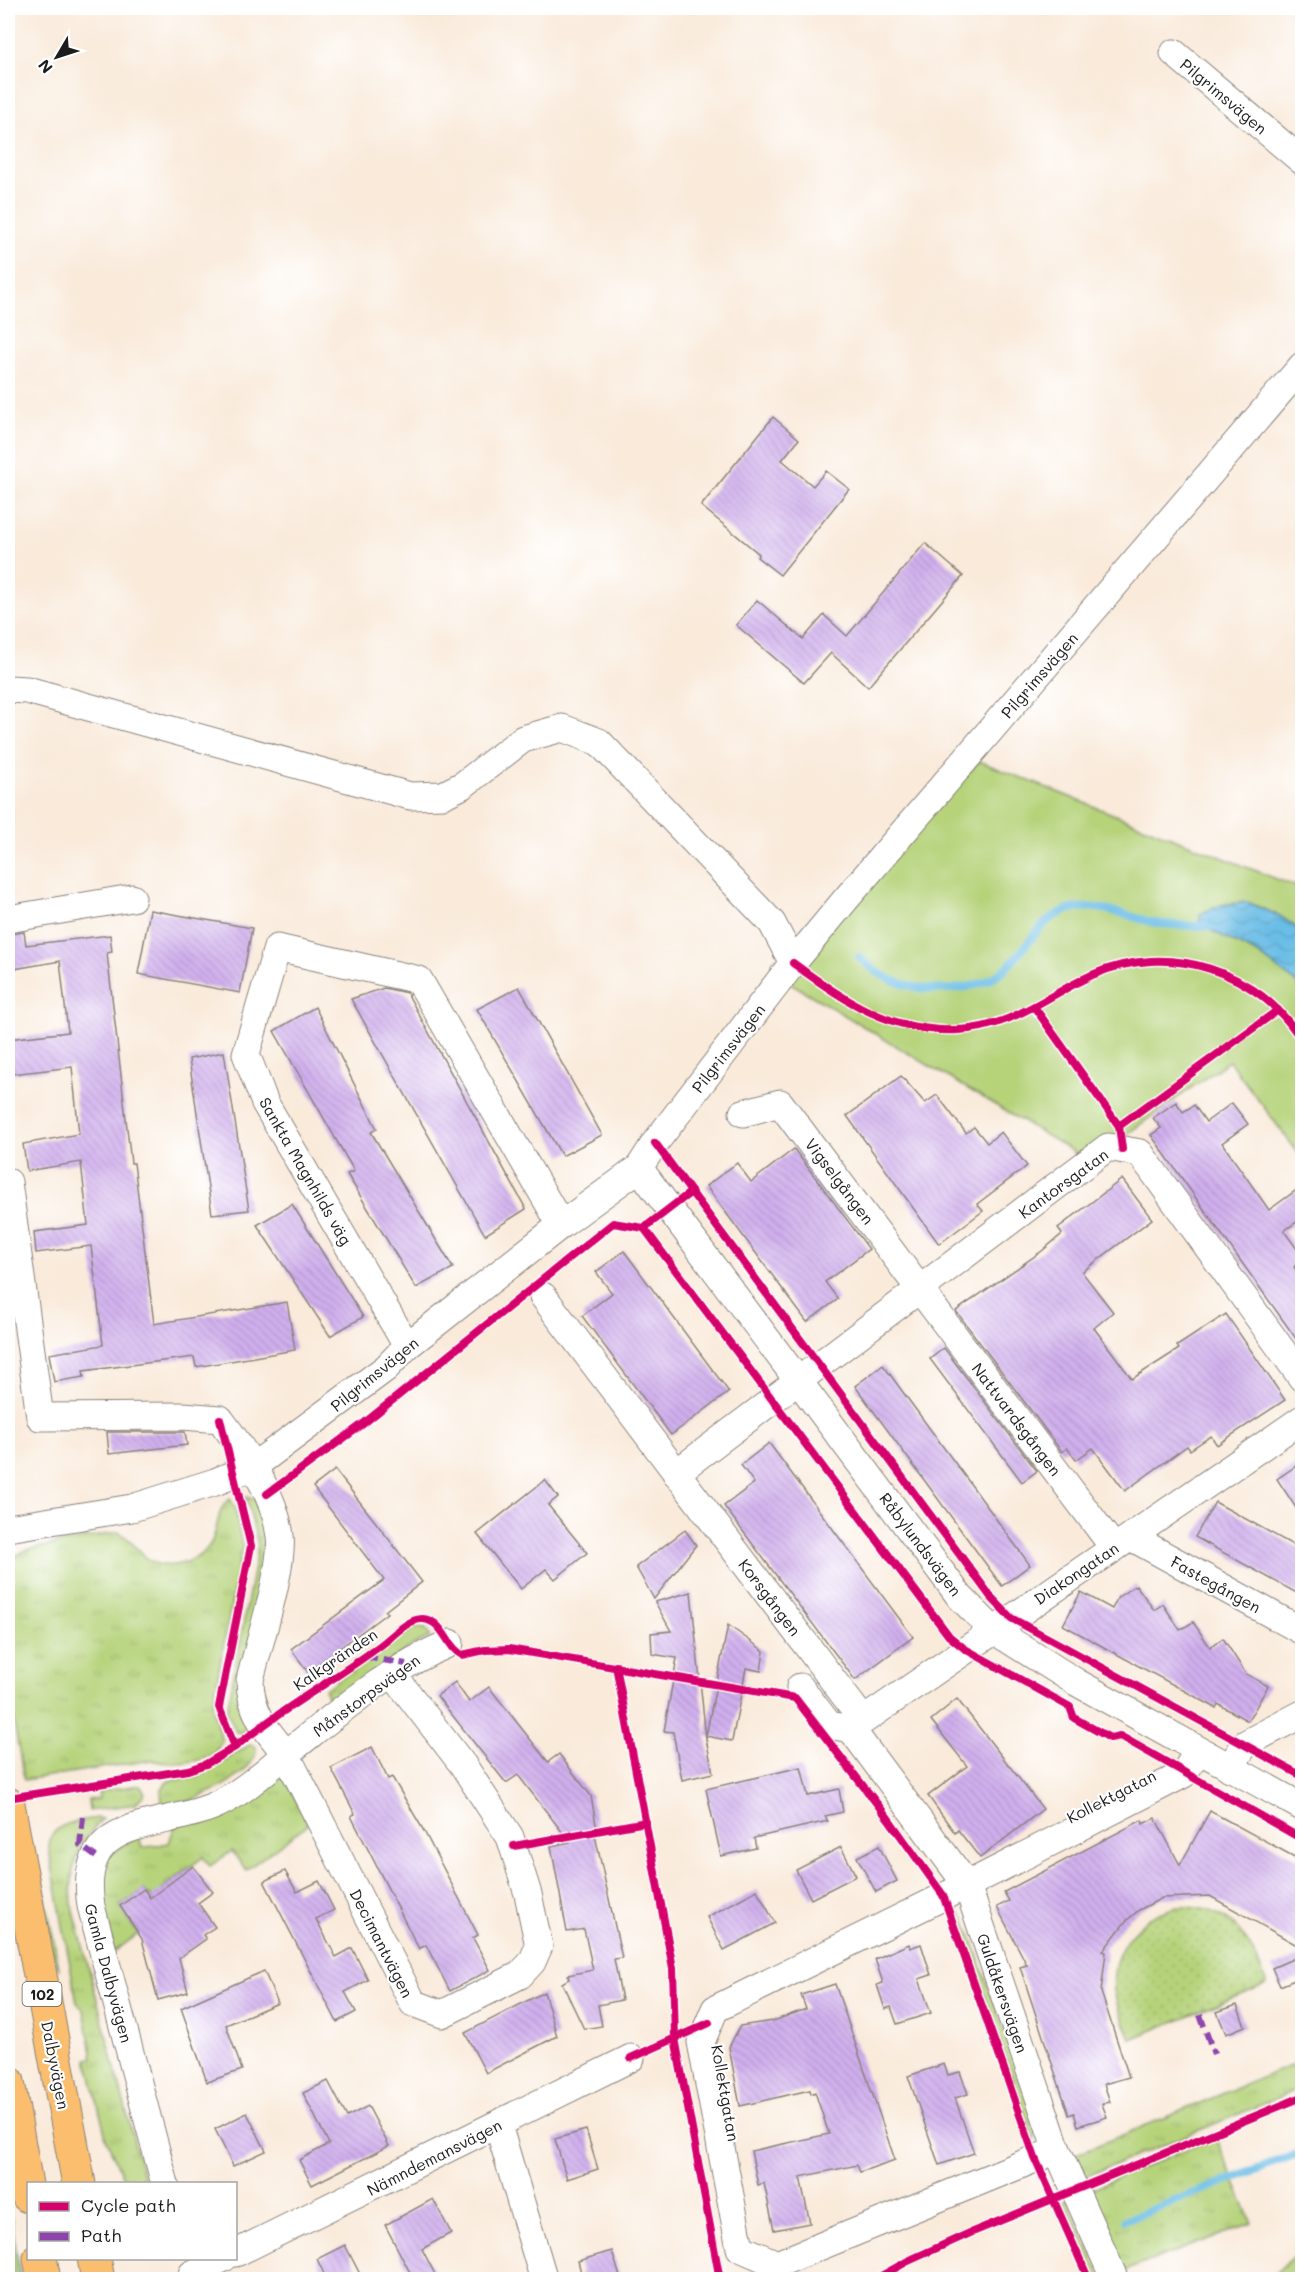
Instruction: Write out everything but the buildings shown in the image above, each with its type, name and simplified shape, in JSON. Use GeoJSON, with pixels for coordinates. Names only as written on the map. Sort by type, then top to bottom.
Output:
{"type":"FeatureCollection","features":[{"type":"Feature","properties":{"kind":"main road","name":"Dalbyvägen"},"geometry":{"type":"LineString","coordinates":[[8,1804],[79,2182]]}},
{"type":"Feature","properties":{"kind":"main road"},"geometry":{"type":"LineString","coordinates":[[8,2082],[27,2190]]}},
{"type":"Feature","properties":{"kind":"main road"},"geometry":{"type":"LineString","coordinates":[[40,2260],[44,2280]]}},
{"type":"Feature","properties":{"kind":"main road"},"geometry":{"type":"LineString","coordinates":[[94,2260],[98,2280]]}},
{"type":"Feature","properties":{"kind":"street","name":"Pilgrimsvägen"},"geometry":{"type":"LineString","coordinates":[[1174,53],[1302,161]]}},
{"type":"Feature","properties":{"kind":"street","name":"Pilgrimsvägen"},"geometry":{"type":"LineString","coordinates":[[8,1528],[132,1508],[215,1482],[254,1466],[386,1368],[407,1346],[561,1225],[639,1168],[655,1143],[793,963],[1302,366]]}},
{"type":"Feature","properties":{"kind":"street"},"geometry":{"type":"LineString","coordinates":[[8,689],[27,690],[411,796],[443,795],[463,785],[523,739],[562,728],[599,742],[772,923],[793,963]]}},
{"type":"Feature","properties":{"kind":"street"},"geometry":{"type":"LineString","coordinates":[[8,919],[132,898]]}},
{"type":"Feature","properties":{"kind":"street","name":"Sankta Magnhilds väg"},"geometry":{"type":"LineString","coordinates":[[407,1346],[265,1103],[246,1054],[277,948],[420,980],[561,1225]]}},
{"type":"Feature","properties":{"kind":"street","name":"Vigselgången"},"geometry":{"type":"LineString","coordinates":[[743,1113],[780,1103],[921,1290]]}},
{"type":"Feature","properties":{"kind":"street","name":"Kantorsgatan"},"geometry":{"type":"LineString","coordinates":[[798,1381],[1108,1147],[1140,1153],[1302,1378]]}},
{"type":"Feature","properties":{"kind":"street","name":"Råbylundsvägen"},"geometry":{"type":"LineString","coordinates":[[639,1168],[960,1597],[993,1630],[1076,1682],[1302,1807]]}},
{"type":"Feature","properties":{"kind":"street"},"geometry":{"type":"LineString","coordinates":[[8,1182],[40,1417],[183,1416],[220,1419],[254,1466],[275,1515],[280,1538],[278,1563],[250,1680],[250,1695],[262,1725],[286,1754]]}},
{"type":"Feature","properties":{"kind":"street","name":"Nattvardsgången"},"geometry":{"type":"LineString","coordinates":[[921,1290],[1122,1542]]}},
{"type":"Feature","properties":{"kind":"street","name":"Korsgången"},"geometry":{"type":"LineString","coordinates":[[543,1296],[676,1473],[857,1725]]}},
{"type":"Feature","properties":{"kind":"street"},"geometry":{"type":"LineString","coordinates":[[676,1473],[798,1381]]}},
{"type":"Feature","properties":{"kind":"street","name":"Diakongatan"},"geometry":{"type":"LineString","coordinates":[[857,1725],[1302,1419]]}},
{"type":"Feature","properties":{"kind":"street","name":"Fastegången"},"geometry":{"type":"LineString","coordinates":[[1122,1542],[1302,1632]]}},
{"type":"Feature","properties":{"kind":"street","name":"Månstorpsvägen"},"geometry":{"type":"LineString","coordinates":[[286,1754],[392,1673],[418,1656],[450,1642]]}},
{"type":"Feature","properties":{"kind":"street","name":"Decimantvägen"},"geometry":{"type":"LineString","coordinates":[[286,1754],[413,2003],[442,2014],[520,1975],[532,1962],[539,1946],[528,1894],[514,1846],[503,1824],[463,1765],[392,1673]]}},
{"type":"Feature","properties":{"kind":"street"},"geometry":{"type":"LineString","coordinates":[[800,1688],[829,1725],[857,1725]]}},
{"type":"Feature","properties":{"kind":"street"},"geometry":{"type":"LineString","coordinates":[[1230,1768],[1245,1744],[1302,1714]]}},
{"type":"Feature","properties":{"kind":"street","name":"Guldåkersvägen"},"geometry":{"type":"LineString","coordinates":[[857,1725],[967,1885],[1057,2150],[1115,2280]]}},
{"type":"Feature","properties":{"kind":"street","name":"Kollektgatan"},"geometry":{"type":"LineString","coordinates":[[1057,2150],[777,2264],[740,2248],[701,2042],[715,2009],[967,1885],[1184,1774],[1198,1750]]}},
{"type":"Feature","properties":{"kind":"street","name":"Gamla Dalbyvägen"},"geometry":{"type":"LineString","coordinates":[[164,2182],[91,1906],[88,1880],[91,1869],[106,1842],[122,1831],[212,1806],[234,1794],[286,1754]]}},
{"type":"Feature","properties":{"kind":"street","name":"Nämndemansvägen"},"geometry":{"type":"LineString","coordinates":[[237,2253],[498,2125],[619,2069]]}},
{"type":"Feature","properties":{"kind":"street"},"geometry":{"type":"LineString","coordinates":[[498,2125],[544,2280]]}},
{"type":"Feature","properties":{"kind":"street"},"geometry":{"type":"LineString","coordinates":[[191,2271],[221,2260]]}},
{"type":"Feature","properties":{"kind":"green space"},"geometry":{"type":"Polygon","coordinates":[[[979,761],[1302,889],[1302,1158],[1229,1061],[1089,1161],[782,978],[979,761]]]}},
{"type":"Feature","properties":{"kind":"green space"},"geometry":{"type":"Polygon","coordinates":[[[246,1497],[257,1500],[267,1519],[268,1550],[259,1592],[249,1726],[241,1733],[236,1732],[227,1711],[258,1545],[246,1497]]]}},
{"type":"Feature","properties":{"kind":"green space"},"geometry":{"type":"Polygon","coordinates":[[[230,1499],[235,1507],[242,1547],[212,1707],[222,1741],[214,1753],[192,1761],[167,1763],[152,1760],[24,1780],[8,1687],[8,1561],[26,1550],[118,1532],[153,1562],[166,1565],[180,1564],[195,1558],[212,1542],[220,1514],[230,1499]]]}},
{"type":"Feature","properties":{"kind":"green space"},"geometry":{"type":"Polygon","coordinates":[[[414,1628],[426,1629],[430,1637],[413,1645],[334,1699],[327,1697],[325,1689],[414,1628]]]}},
{"type":"Feature","properties":{"kind":"green space"},"geometry":{"type":"Polygon","coordinates":[[[251,1744],[256,1747],[254,1757],[247,1768],[235,1777],[206,1794],[178,1805],[167,1807],[162,1803],[161,1791],[167,1781],[198,1777],[251,1744]]]}},
{"type":"Feature","properties":{"kind":"green space"},"geometry":{"type":"Polygon","coordinates":[[[275,1773],[287,1782],[308,1824],[246,1870],[232,1851],[210,1866],[203,1857],[163,1888],[163,1910],[144,1890],[120,1906],[138,1934],[114,1952],[100,1891],[109,1856],[139,1835],[142,1848],[169,1843],[174,1828],[275,1773]]]}},
{"type":"Feature","properties":{"kind":"green space"},"geometry":{"type":"Polygon","coordinates":[[[140,1786],[145,1793],[135,1804],[89,1811],[88,1800],[99,1799],[98,1792],[140,1786]]]}},
{"type":"Feature","properties":{"kind":"green space"},"geometry":{"type":"Polygon","coordinates":[[[102,1819],[80,1848],[76,1858],[72,1879],[72,1904],[145,2182],[125,2182],[106,2138],[87,2059],[93,2058],[84,2010],[77,2003],[49,1849],[54,1833],[59,1828],[73,1822],[102,1819]]]}},
{"type":"Feature","properties":{"kind":"green space"},"geometry":{"type":"Polygon","coordinates":[[[40,1868],[59,1970],[46,1938],[35,1869],[40,1868]]]}},
{"type":"Feature","properties":{"kind":"green space"},"geometry":{"type":"Polygon","coordinates":[[[1178,1907],[1197,1908],[1226,1918],[1245,1939],[1267,1984],[1131,2039],[1116,2000],[1115,1968],[1119,1954],[1127,1940],[1149,1919],[1178,1907]]]}},
{"type":"Feature","properties":{"kind":"green space"},"geometry":{"type":"Polygon","coordinates":[[[956,1910],[965,1919],[1038,2130],[1034,2141],[956,1910]]]}},
{"type":"Feature","properties":{"kind":"green space"},"geometry":{"type":"Polygon","coordinates":[[[1302,2061],[1302,2088],[1082,2178],[1074,2155],[1302,2061]]]}},
{"type":"Feature","properties":{"kind":"green space"},"geometry":{"type":"Polygon","coordinates":[[[1216,2137],[1252,2223],[1124,2271],[1088,2190],[1216,2137]]]}},
{"type":"Feature","properties":{"kind":"green space"},"geometry":{"type":"Polygon","coordinates":[[[1067,2200],[1102,2279],[1094,2279],[1062,2208],[1062,2202],[1067,2200]]]}},
{"type":"Feature","properties":{"kind":"green space"},"geometry":{"type":"Polygon","coordinates":[[[8,2201],[21,2279],[8,2279],[8,2201]]]}},
{"type":"Feature","properties":{"kind":"green space"},"geometry":{"type":"Polygon","coordinates":[[[1302,2248],[1302,2279],[1269,2279],[1302,2248]]]}},
{"type":"Feature","properties":{"kind":"water"},"geometry":{"type":"Polygon","coordinates":[[[1247,902],[1280,916],[1302,932],[1302,987],[1258,954],[1200,925],[1200,914],[1221,905],[1247,902]]]}},
{"type":"Feature","properties":{"kind":"waterway"},"geometry":{"type":"LineString","coordinates":[[859,957],[878,973],[905,985],[950,989],[966,987],[993,977],[1013,961],[1042,926],[1061,913],[1072,909],[1104,909],[1163,924],[1211,927]]}},
{"type":"Feature","properties":{"kind":"waterway"},"geometry":{"type":"LineString","coordinates":[[1125,2220],[1302,2152]]}},
{"type":"Feature","properties":{"kind":"marked path"},"geometry":{"type":"LineString","coordinates":[[365,1657],[406,1664]]}},
{"type":"Feature","properties":{"kind":"marked path"},"geometry":{"type":"LineString","coordinates":[[83,1817],[80,1845],[96,1857]]}},
{"type":"Feature","properties":{"kind":"marked path"},"geometry":{"type":"LineString","coordinates":[[1200,2015],[1214,2054]]}},
{"type":"Feature","properties":{"kind":"cycle path"},"geometry":{"type":"LineString","coordinates":[[793,963],[831,990],[870,1012],[912,1026],[934,1030],[958,1030],[995,1024],[1028,1010],[1092,975],[1121,965],[1151,961],[1181,962],[1209,969],[1237,980],[1262,996],[1284,1016],[1302,1041]]}},
{"type":"Feature","properties":{"kind":"cycle path"},"geometry":{"type":"LineString","coordinates":[[1035,1008],[1119,1126]]}},
{"type":"Feature","properties":{"kind":"cycle path"},"geometry":{"type":"LineString","coordinates":[[1122,1149],[1119,1126],[1278,1010]]}},
{"type":"Feature","properties":{"kind":"cycle path"},"geometry":{"type":"LineString","coordinates":[[655,1143],[991,1597],[1011,1618],[1302,1776]]}},
{"type":"Feature","properties":{"kind":"cycle path"},"geometry":{"type":"LineString","coordinates":[[267,1494],[363,1424],[613,1223],[644,1228],[691,1192]]}},
{"type":"Feature","properties":{"kind":"cycle path"},"geometry":{"type":"LineString","coordinates":[[644,1228],[949,1636],[965,1649],[1070,1707],[1074,1718],[1110,1738],[1120,1736],[1302,1839]]}},
{"type":"Feature","properties":{"kind":"cycle path"},"geometry":{"type":"LineString","coordinates":[[8,1798],[188,1770],[206,1764],[235,1747],[219,1707],[251,1546],[220,1419]]}},
{"type":"Feature","properties":{"kind":"cycle path","name":"Kalkgränden"},"geometry":{"type":"LineString","coordinates":[[235,1747],[270,1720],[363,1658],[406,1625],[423,1619],[436,1624],[452,1646],[462,1655],[485,1650],[509,1649],[795,1698],[888,1818],[943,1895],[1035,2158],[1089,2280]]}},
{"type":"Feature","properties":{"kind":"cycle path"},"geometry":{"type":"LineString","coordinates":[[616,1666],[673,1968],[675,2038],[720,2280]]}},
{"type":"Feature","properties":{"kind":"cycle path"},"geometry":{"type":"LineString","coordinates":[[514,1846],[646,1822]]}},
{"type":"Feature","properties":{"kind":"cycle path"},"geometry":{"type":"LineString","coordinates":[[631,2058],[709,2023]]}},
{"type":"Feature","properties":{"kind":"cycle path"},"geometry":{"type":"LineString","coordinates":[[874,2280],[908,2261],[970,2233],[1302,2097]]}}]}
